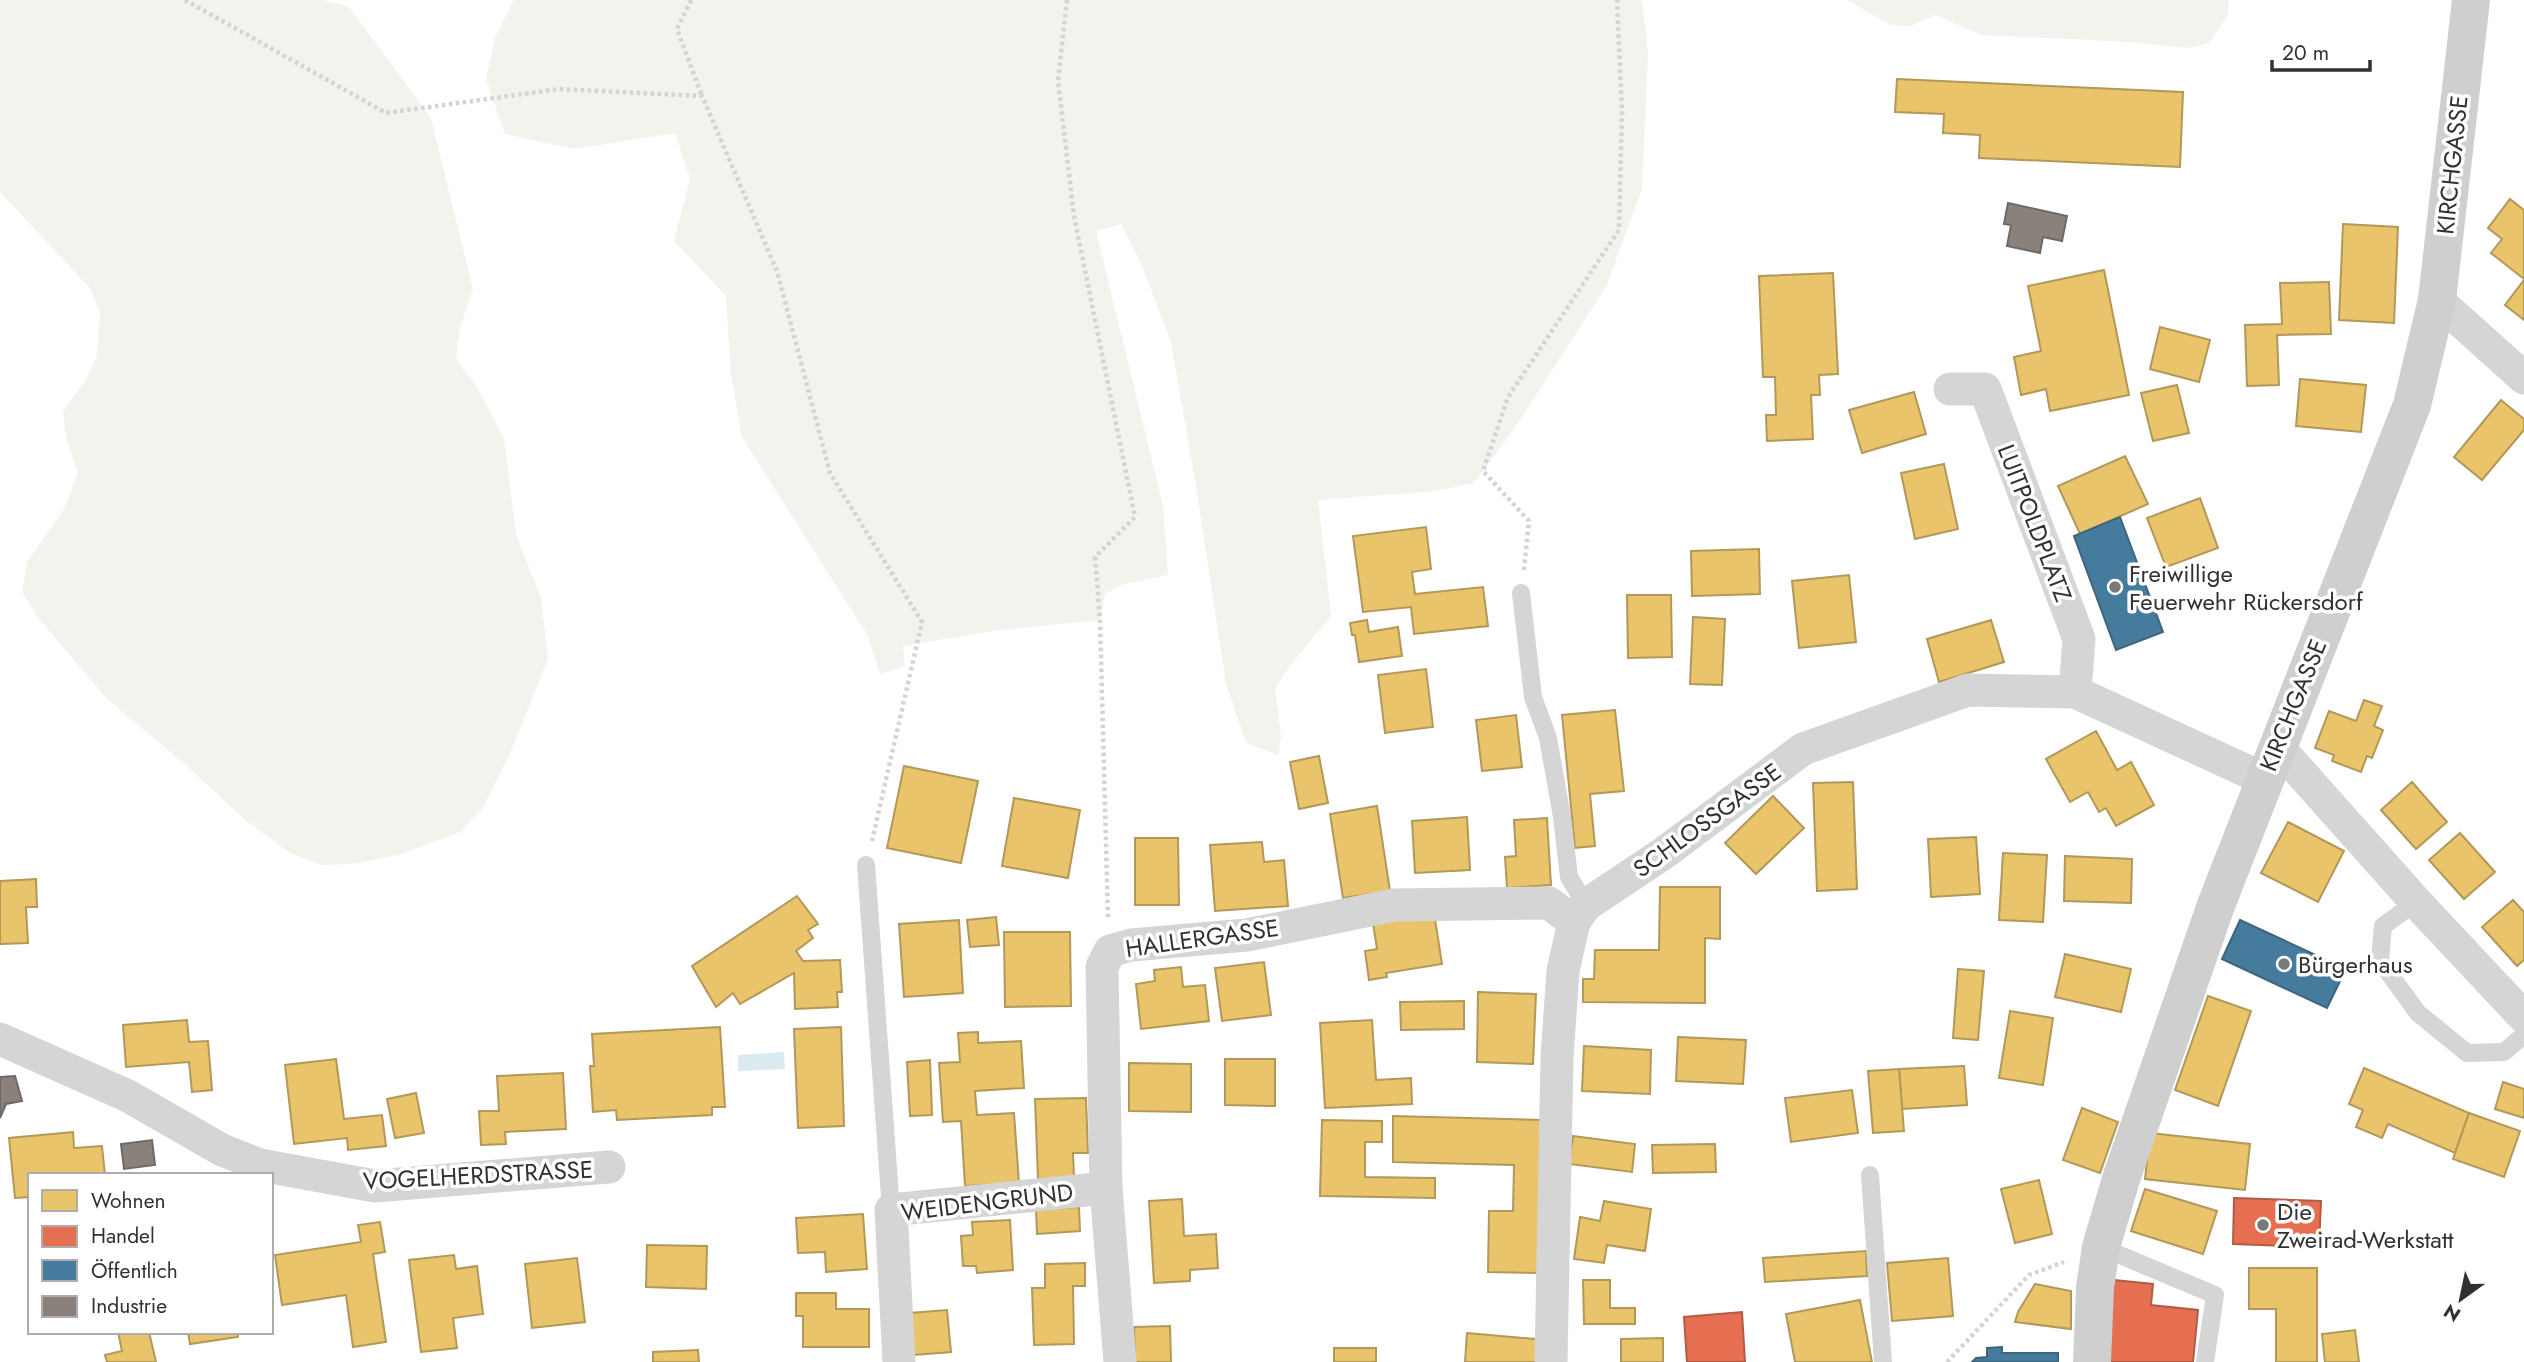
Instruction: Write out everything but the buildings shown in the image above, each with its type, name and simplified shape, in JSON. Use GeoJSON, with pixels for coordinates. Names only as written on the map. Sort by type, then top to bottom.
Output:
{"type":"FeatureCollection","features":[{"type":"Feature","properties":{"kind":"main road","name":"KIRCHGASSE"},"geometry":{"type":"LineString","coordinates":[[2092,1362],[2095,1288],[2101,1247],[2121,1180],[2216,905],[2412,405],[2437,300],[2471,0]]}},
{"type":"Feature","properties":{"kind":"street"},"geometry":{"type":"LineString","coordinates":[[2437,300],[2524,378]]}},
{"type":"Feature","properties":{"kind":"street","name":"LUITPOLDPLATZ"},"geometry":{"type":"LineString","coordinates":[[1950,389],[1985,389],[2079,639],[2075,692]]}},
{"type":"Feature","properties":{"kind":"street","name":"SCHLOSSGASSE"},"geometry":{"type":"LineString","coordinates":[[1580,913],[1803,749],[1968,690],[2075,692],[2271,763]]}},
{"type":"Feature","properties":{"kind":"street"},"geometry":{"type":"LineString","coordinates":[[2271,763],[2416,902],[2524,1017]]}},
{"type":"Feature","properties":{"kind":"street","name":"HALLERGASSE"},"geometry":{"type":"LineString","coordinates":[[1121,1362],[1106,1188],[1102,967],[1110,951],[1130,945],[1247,935],[1394,905],[1549,903],[1580,913]]}},
{"type":"Feature","properties":{"kind":"street"},"geometry":{"type":"LineString","coordinates":[[1551,1362],[1557,1057],[1563,971],[1580,913]]}},
{"type":"Feature","properties":{"kind":"street","name":"VOGELHERDSTRASSE"},"geometry":{"type":"LineString","coordinates":[[0,1039],[128,1096],[222,1150],[260,1166],[375,1186],[610,1167]]}},
{"type":"Feature","properties":{"kind":"street","name":"WEIDENGRUND"},"geometry":{"type":"LineString","coordinates":[[899,1362],[891,1210],[1106,1188]]}},
{"type":"Feature","properties":{"kind":"lane"},"geometry":{"type":"LineString","coordinates":[[1521,593],[1533,697],[1548,738],[1569,877],[1580,913]]}},
{"type":"Feature","properties":{"kind":"lane"},"geometry":{"type":"LineString","coordinates":[[866,865],[891,1210]]}},
{"type":"Feature","properties":{"kind":"lane"},"geometry":{"type":"LineString","coordinates":[[2416,902],[2383,926],[2379,961],[2418,1013],[2467,1052],[2504,1052],[2524,1035]]}},
{"type":"Feature","properties":{"kind":"lane"},"geometry":{"type":"LineString","coordinates":[[1870,1175],[1883,1362]]}},
{"type":"Feature","properties":{"kind":"lane"},"geometry":{"type":"LineString","coordinates":[[2101,1247],[2215,1295],[2205,1362]]}},
{"type":"Feature","properties":{"kind":"path"},"geometry":{"type":"LineString","coordinates":[[185,0],[386,113],[559,89],[702,96]]}},
{"type":"Feature","properties":{"kind":"path"},"geometry":{"type":"LineString","coordinates":[[691,0],[677,29],[702,96],[777,271],[830,473],[922,622],[866,865]]}},
{"type":"Feature","properties":{"kind":"path"},"geometry":{"type":"LineString","coordinates":[[1067,0],[1058,81],[1074,216],[1135,517],[1094,557],[1101,647],[1110,951]]}},
{"type":"Feature","properties":{"kind":"path"},"geometry":{"type":"LineString","coordinates":[[1521,593],[1530,521],[1483,471],[1508,397],[1619,230],[1622,111],[1617,0]]}},
{"type":"Feature","properties":{"kind":"path"},"geometry":{"type":"LineString","coordinates":[[1947,1362],[2029,1275],[2101,1247]]}},
{"type":"Feature","properties":{"kind":"shaded area"},"geometry":{"type":"Polygon","coordinates":[[[0,0],[323,0],[349,7],[431,118],[473,290],[460,327],[456,359],[478,389],[504,439],[516,535],[541,598],[548,659],[508,758],[483,808],[460,832],[398,855],[352,864],[322,865],[290,853],[244,819],[185,764],[106,698],[37,616],[22,592],[27,562],[64,509],[78,473],[66,437],[63,411],[84,383],[97,356],[100,312],[90,288],[0,192],[0,0]]]}},
{"type":"Feature","properties":{"kind":"shaded area"},"geometry":{"type":"Polygon","coordinates":[[[514,0],[1642,0],[1648,53],[1642,189],[1606,287],[1514,429],[1474,483],[1435,491],[1318,500],[1331,616],[1275,688],[1281,738],[1278,755],[1246,743],[1226,683],[1171,342],[1143,268],[1121,224],[1096,231],[1163,506],[1168,575],[1121,585],[1105,594],[1100,620],[1000,630],[903,646],[905,666],[880,674],[868,636],[742,437],[731,376],[726,296],[674,241],[690,179],[675,133],[574,149],[505,134],[486,79],[495,38],[514,0]]]}},
{"type":"Feature","properties":{"kind":"shaded area"},"geometry":{"type":"Polygon","coordinates":[[[1847,0],[2229,0],[2227,17],[2209,43],[2190,48],[2130,42],[1982,35],[1935,15],[1910,26],[1890,25],[1847,0]]]}},
{"type":"Feature","properties":{"kind":"shaded area"},"geometry":{"type":"Polygon","coordinates":[[[784,1052],[785,1069],[738,1071],[738,1055],[784,1052]]]}},
{"type":"Feature","properties":{"kind":"place","name":"Freiwillige Feuerwehr Rückersdorf"},"geometry":{"type":"Point","coordinates":[2115,587]}},
{"type":"Feature","properties":{"kind":"place","name":"Bürgerhaus"},"geometry":{"type":"Point","coordinates":[2284,964]}},
{"type":"Feature","properties":{"kind":"place","name":"Die Zweirad-Werkstatt"},"geometry":{"type":"Point","coordinates":[2263,1225]}}]}
